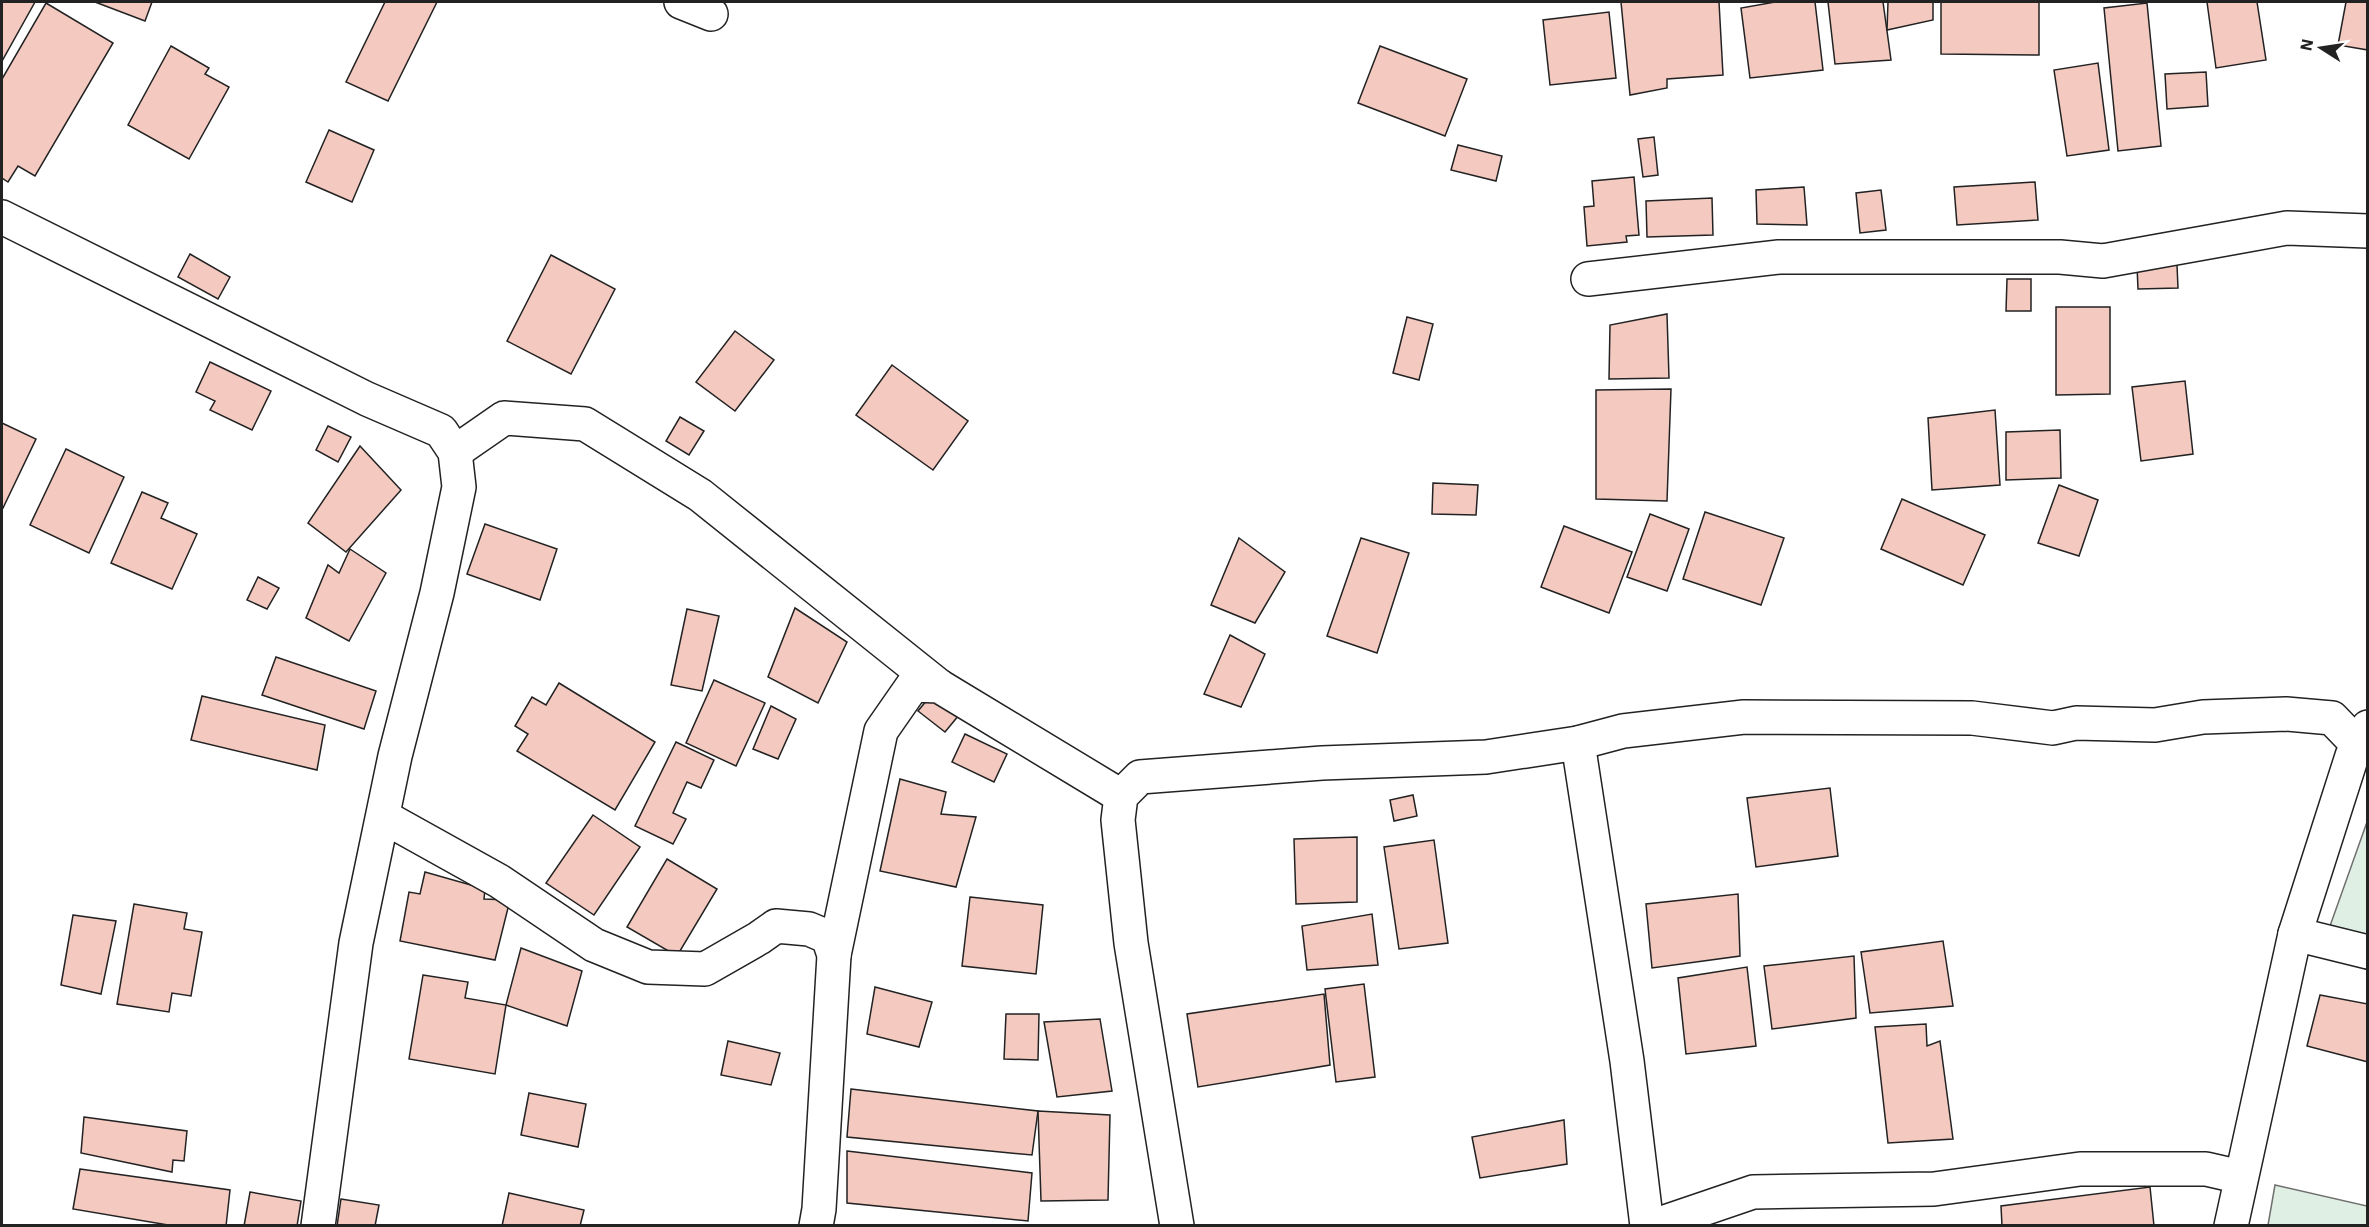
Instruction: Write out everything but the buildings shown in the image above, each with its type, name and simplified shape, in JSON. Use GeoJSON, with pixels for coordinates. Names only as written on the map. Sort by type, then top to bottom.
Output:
{"type":"FeatureCollection","features":[{"type":"Feature","properties":{"kind":"street"},"geometry":{"type":"LineString","coordinates":[[681,2],[711,14]]}},
{"type":"Feature","properties":{"kind":"street"},"geometry":{"type":"LineString","coordinates":[[2,217],[367,399],[441,430],[455,452],[459,487],[437,593],[395,756],[356,943],[318,1226]]}},
{"type":"Feature","properties":{"kind":"street"},"geometry":{"type":"LineString","coordinates":[[1588,279],[1779,257],[2060,258],[2103,261],[2287,228],[2367,231]]}},
{"type":"Feature","properties":{"kind":"street"},"geometry":{"type":"LineString","coordinates":[[455,452],[504,418],[585,424],[700,495],[939,686],[1120,796]]}},
{"type":"Feature","properties":{"kind":"street"},"geometry":{"type":"LineString","coordinates":[[816,1226],[819,1209],[834,955],[881,731],[913,685],[939,686]]}},
{"type":"Feature","properties":{"kind":"street"},"geometry":{"type":"LineString","coordinates":[[1177,1226],[1131,943],[1118,820],[1120,796],[1140,777],[1176,772],[1322,763],[1486,758],[1578,743],[1623,731],[1743,717],[1972,718],[2053,728],[2076,723],[2155,725],[2203,717],[2286,714],[2332,718],[2363,737],[2352,756],[2295,934],[2231,1226]]}},
{"type":"Feature","properties":{"kind":"street"},"geometry":{"type":"LineString","coordinates":[[1578,743],[1627,1061],[1647,1226]]}},
{"type":"Feature","properties":{"kind":"street"},"geometry":{"type":"LineString","coordinates":[[384,817],[499,881],[594,945],[648,967],[705,969],[776,926],[808,928],[828,937],[834,955]]}},
{"type":"Feature","properties":{"kind":"street"},"geometry":{"type":"LineString","coordinates":[[2295,934],[2367,952]]}},
{"type":"Feature","properties":{"kind":"street"},"geometry":{"type":"LineString","coordinates":[[1653,1226],[1753,1192],[1934,1189],[2080,1169],[2206,1169],[2241,1177]]}},
{"type":"Feature","properties":{"kind":"green space"},"geometry":{"type":"Polygon","coordinates":[[[2367,822],[2367,937],[2330,926],[2367,822]]]}},
{"type":"Feature","properties":{"kind":"green space"},"geometry":{"type":"Polygon","coordinates":[[[2275,1185],[2367,1206],[2367,1225],[2268,1225],[2275,1185]]]}}]}
